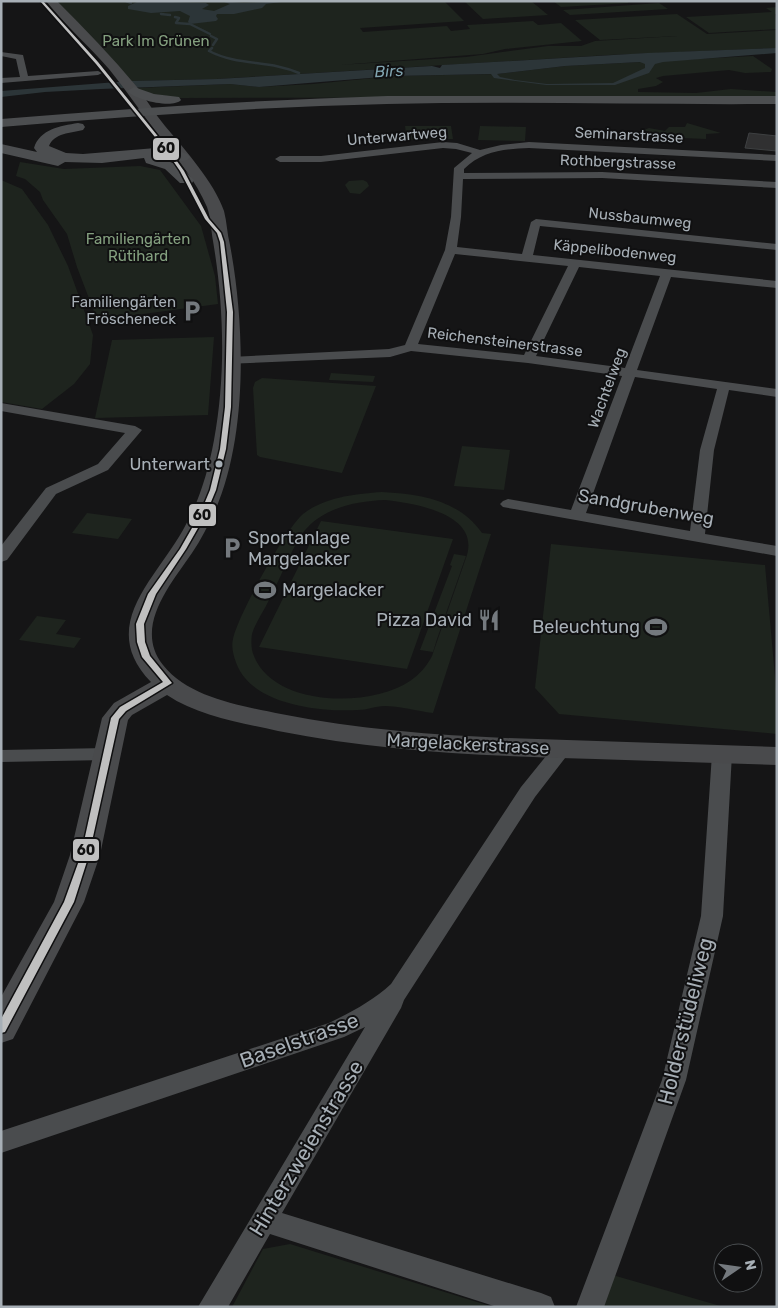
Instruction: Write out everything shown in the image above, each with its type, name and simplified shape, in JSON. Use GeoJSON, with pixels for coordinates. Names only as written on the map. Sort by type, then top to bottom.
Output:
{"type":"FeatureCollection","features":[{"type":"Feature","properties":{"kind":"highway"},"geometry":{"type":"LineString","coordinates":[[1,118],[92,108],[134,101],[178,100],[753,100],[777,102]]}},
{"type":"Feature","properties":{"kind":"highway"},"geometry":{"type":"LineString","coordinates":[[1,125],[159,110],[268,104],[388,100],[518,100]]}},
{"type":"Feature","properties":{"kind":"highway"},"geometry":{"type":"LineString","coordinates":[[99,158],[127,152],[140,146],[148,135],[134,101]]}},
{"type":"Feature","properties":{"kind":"highway"},"geometry":{"type":"LineString","coordinates":[[1,125],[229,110],[397,104],[777,102]]}},
{"type":"Feature","properties":{"kind":"highway"},"geometry":{"type":"LineString","coordinates":[[174,152],[76,159],[44,151],[41,148],[41,144],[56,132],[73,128],[144,118],[229,110]]}},
{"type":"Feature","properties":{"kind":"highway"},"geometry":{"type":"LineString","coordinates":[[1,148],[61,162],[94,163],[143,160],[161,162],[175,168],[186,180]]}},
{"type":"Feature","properties":{"kind":"highway"},"geometry":{"type":"LineString","coordinates":[[116,161],[174,152]]}},
{"type":"Feature","properties":{"kind":"main road"},"geometry":{"type":"LineString","coordinates":[[37,1],[55,6]]}},
{"type":"Feature","properties":{"kind":"main road"},"geometry":{"type":"LineString","coordinates":[[41,1],[55,6],[101,66],[134,101],[174,152],[186,180],[207,219],[219,233]]}},
{"type":"Feature","properties":{"kind":"main road","name":"Margelackerstrasse"},"geometry":{"type":"LineString","coordinates":[[174,152],[212,203],[220,220],[219,233],[230,304],[230,361],[228,420],[213,488],[205,508],[184,547],[142,614],[140,634],[143,650],[150,664],[168,684],[193,698],[233,711],[310,729],[388,740],[446,745],[777,756]]}},
{"type":"Feature","properties":{"kind":"main road"},"geometry":{"type":"LineString","coordinates":[[1,1029],[69,902],[85,855],[106,754],[117,715],[141,698],[168,684]]}},
{"type":"Feature","properties":{"kind":"street"},"geometry":{"type":"LineString","coordinates":[[1,54],[20,57],[24,78]]}},
{"type":"Feature","properties":{"kind":"street"},"geometry":{"type":"LineString","coordinates":[[1,62],[21,61]]}},
{"type":"Feature","properties":{"kind":"street"},"geometry":{"type":"LineString","coordinates":[[1,80],[101,66]]}},
{"type":"Feature","properties":{"kind":"street","name":"Unterwartweg"},"geometry":{"type":"LineString","coordinates":[[280,159],[328,158],[443,145],[457,146],[480,153]]}},
{"type":"Feature","properties":{"kind":"street","name":"Seminarstrasse"},"geometry":{"type":"LineString","coordinates":[[480,153],[504,147],[529,145],[777,158]]}},
{"type":"Feature","properties":{"kind":"street"},"geometry":{"type":"LineString","coordinates":[[410,348],[450,250],[456,217],[459,168],[464,161],[480,153]]}},
{"type":"Feature","properties":{"kind":"street","name":"Rothbergstrasse"},"geometry":{"type":"LineString","coordinates":[[458,176],[612,175],[777,185]]}},
{"type":"Feature","properties":{"kind":"street","name":"Nussbaumweg"},"geometry":{"type":"LineString","coordinates":[[527,257],[536,222],[777,247]]}},
{"type":"Feature","properties":{"kind":"street","name":"Käppelibodenweg"},"geometry":{"type":"LineString","coordinates":[[450,250],[777,284]]}},
{"type":"Feature","properties":{"kind":"street"},"geometry":{"type":"LineString","coordinates":[[528,359],[576,262]]}},
{"type":"Feature","properties":{"kind":"street","name":"Wachtelweg"},"geometry":{"type":"LineString","coordinates":[[577,516],[667,272]]}},
{"type":"Feature","properties":{"kind":"street","name":"Reichensteinerstrasse"},"geometry":{"type":"LineString","coordinates":[[230,361],[390,353],[410,348],[528,359],[777,394]]}},
{"type":"Feature","properties":{"kind":"street"},"geometry":{"type":"LineString","coordinates":[[697,536],[707,450],[724,386]]}},
{"type":"Feature","properties":{"kind":"street"},"geometry":{"type":"LineString","coordinates":[[1,407],[135,430],[103,467],[62,484],[51,491],[1,557]]}},
{"type":"Feature","properties":{"kind":"street","name":"Sandgrubenweg"},"geometry":{"type":"LineString","coordinates":[[508,504],[777,551]]}},
{"type":"Feature","properties":{"kind":"street","name":"Baselstrasse"},"geometry":{"type":"LineString","coordinates":[[1,1142],[336,1030],[367,1016],[388,1002],[399,990],[528,792],[562,749]]}},
{"type":"Feature","properties":{"kind":"street"},"geometry":{"type":"LineString","coordinates":[[1,756],[106,754]]}},
{"type":"Feature","properties":{"kind":"street","name":"Holderstüdeliweg"},"geometry":{"type":"LineString","coordinates":[[590,1307],[674,1080],[712,916],[722,754]]}},
{"type":"Feature","properties":{"kind":"street","name":"Hinterzweienstrasse"},"geometry":{"type":"LineString","coordinates":[[212,1307],[399,990]]}},
{"type":"Feature","properties":{"kind":"street"},"geometry":{"type":"LineString","coordinates":[[263,1220],[541,1307]]}},
{"type":"Feature","properties":{"kind":"green space","name":"Park Im Grünen"},"geometry":{"type":"Polygon","coordinates":[[[56,1],[444,1],[464,21],[360,28],[363,32],[447,26],[451,31],[470,29],[467,25],[533,21],[538,25],[561,23],[582,41],[505,49],[483,54],[339,65],[466,57],[548,46],[581,46],[595,41],[678,36],[600,40],[575,20],[677,14],[707,34],[777,30],[777,48],[609,55],[217,79],[130,81],[56,1]]]}},
{"type":"Feature","properties":{"kind":"green space"},"geometry":{"type":"Polygon","coordinates":[[[464,1],[531,1],[548,15],[483,19],[464,1]]]}},
{"type":"Feature","properties":{"kind":"green space"},"geometry":{"type":"Polygon","coordinates":[[[553,1],[626,1],[629,3],[561,7],[553,1]]]}},
{"type":"Feature","properties":{"kind":"green space"},"geometry":{"type":"Polygon","coordinates":[[[659,3],[668,9],[570,15],[563,10],[659,3]]]}},
{"type":"Feature","properties":{"kind":"green space"},"geometry":{"type":"Polygon","coordinates":[[[777,7],[777,14],[775,14],[777,29],[709,33],[686,17],[772,12],[766,8],[777,7]]]}},
{"type":"Feature","properties":{"kind":"green space"},"geometry":{"type":"Polygon","coordinates":[[[753,56],[772,69],[771,72],[745,73],[729,70],[663,76],[656,78],[663,82],[656,86],[638,89],[638,92],[696,93],[731,89],[777,92],[777,97],[178,98],[142,92],[137,88],[230,84],[259,87],[394,76],[497,74],[565,66],[753,56]]]}},
{"type":"Feature","properties":{"kind":"green space"},"geometry":{"type":"Polygon","coordinates":[[[687,123],[721,133],[706,134],[706,139],[659,137],[644,130],[649,128],[665,131],[669,127],[685,127],[687,123]]]}},
{"type":"Feature","properties":{"kind":"green space"},"geometry":{"type":"Polygon","coordinates":[[[405,126],[451,126],[453,139],[407,140],[405,126]]]}},
{"type":"Feature","properties":{"kind":"green space"},"geometry":{"type":"Polygon","coordinates":[[[480,126],[526,127],[525,141],[478,140],[480,126]]]}},
{"type":"Feature","properties":{"kind":"green space","name":"Familiengärten Rütihard"},"geometry":{"type":"Polygon","coordinates":[[[20,162],[64,169],[140,166],[160,170],[201,226],[215,276],[218,304],[128,316],[125,323],[98,322],[77,267],[67,234],[43,200],[40,192],[25,179],[16,176],[20,162]]]}},
{"type":"Feature","properties":{"kind":"green space"},"geometry":{"type":"Polygon","coordinates":[[[1,180],[22,189],[48,225],[68,266],[93,335],[90,364],[74,384],[42,409],[1,402],[1,180]]]}},
{"type":"Feature","properties":{"kind":"green space"},"geometry":{"type":"Polygon","coordinates":[[[363,180],[369,186],[360,194],[350,193],[345,185],[349,181],[363,180]]]}},
{"type":"Feature","properties":{"kind":"green space"},"geometry":{"type":"Polygon","coordinates":[[[214,337],[208,415],[95,418],[112,340],[214,337]]]}},
{"type":"Feature","properties":{"kind":"green space"},"geometry":{"type":"Polygon","coordinates":[[[331,373],[375,376],[373,382],[329,380],[331,373]]]}},
{"type":"Feature","properties":{"kind":"green space"},"geometry":{"type":"Polygon","coordinates":[[[262,378],[376,386],[342,473],[257,455],[253,388],[255,382],[262,378]]]}},
{"type":"Feature","properties":{"kind":"green space"},"geometry":{"type":"Polygon","coordinates":[[[462,446],[510,450],[504,490],[454,486],[462,446]]]}},
{"type":"Feature","properties":{"kind":"green space","name":"Margelacker"},"geometry":{"type":"Polygon","coordinates":[[[382,492],[424,497],[438,501],[462,513],[482,533],[491,534],[433,713],[390,706],[361,710],[329,710],[297,705],[268,695],[245,678],[237,665],[232,648],[236,628],[252,593],[285,536],[303,514],[312,508],[341,497],[382,492]],[[385,500],[367,501],[341,507],[325,514],[310,525],[301,535],[292,551],[252,634],[252,651],[254,656],[265,673],[281,685],[302,693],[324,698],[372,696],[393,690],[410,681],[417,676],[430,660],[467,555],[468,541],[463,529],[454,520],[441,513],[411,504],[385,500]]]}},
{"type":"Feature","properties":{"kind":"green space"},"geometry":{"type":"Polygon","coordinates":[[[87,513],[132,519],[118,539],[72,533],[87,513]]]}},
{"type":"Feature","properties":{"kind":"green space"},"geometry":{"type":"Polygon","coordinates":[[[321,521],[453,539],[407,669],[259,647],[321,521]]]}},
{"type":"Feature","properties":{"kind":"green space","name":"Beleuchtung"},"geometry":{"type":"Polygon","coordinates":[[[551,544],[765,565],[777,699],[777,734],[559,714],[535,688],[551,544]]]}},
{"type":"Feature","properties":{"kind":"green space"},"geometry":{"type":"Polygon","coordinates":[[[454,554],[466,556],[433,652],[420,650],[452,566],[450,565],[454,554]]]}},
{"type":"Feature","properties":{"kind":"green space"},"geometry":{"type":"Polygon","coordinates":[[[37,616],[66,620],[56,634],[81,638],[74,648],[19,640],[37,616]]]}},
{"type":"Feature","properties":{"kind":"green space"},"geometry":{"type":"Polygon","coordinates":[[[290,1244],[493,1307],[232,1307],[263,1249],[290,1244]]]}},
{"type":"Feature","properties":{"kind":"green space"},"geometry":{"type":"Polygon","coordinates":[[[609,1274],[724,1307],[599,1307],[609,1274]]]}},
{"type":"Feature","properties":{"kind":"water"},"geometry":{"type":"Polygon","coordinates":[[[139,1],[206,3],[209,5],[202,9],[214,11],[230,4],[221,1],[244,3],[289,1],[266,4],[262,8],[234,14],[217,14],[218,19],[216,21],[190,24],[188,22],[190,16],[180,11],[151,13],[128,9],[128,6],[139,1]]]}},
{"type":"Feature","properties":{"kind":"water","name":"Birs"},"geometry":{"type":"Polygon","coordinates":[[[777,48],[777,53],[663,62],[655,64],[649,73],[615,85],[546,85],[494,78],[491,74],[394,76],[259,87],[230,84],[101,89],[1,97],[1,91],[130,81],[217,79],[432,66],[440,68],[442,65],[647,53],[777,48]],[[640,62],[565,66],[497,74],[500,77],[515,80],[547,84],[613,83],[645,68],[645,64],[640,62]]]}},
{"type":"Feature","properties":{"kind":"building"},"geometry":{"type":"Polygon","coordinates":[[[749,133],[777,136],[777,151],[745,148],[749,133]]]}},
{"type":"Feature","properties":{"kind":"waterway"},"geometry":{"type":"LineString","coordinates":[[126,1],[131,3]]}},
{"type":"Feature","properties":{"kind":"waterway"},"geometry":{"type":"LineString","coordinates":[[161,14],[170,15]]}},
{"type":"Feature","properties":{"kind":"waterway"},"geometry":{"type":"LineString","coordinates":[[175,17],[179,18],[176,23],[190,24],[210,34]]}},
{"type":"Feature","properties":{"kind":"waterway"},"geometry":{"type":"LineString","coordinates":[[211,36],[217,39],[213,45]]}},
{"type":"Feature","properties":{"kind":"waterway"},"geometry":{"type":"LineString","coordinates":[[212,48],[209,51],[220,56],[277,66],[299,73]]}},
{"type":"Feature","properties":{"kind":"transit line","name":"60"},"geometry":{"type":"LineString","coordinates":[[41,1],[97,63],[168,151],[182,171],[207,219],[219,233],[222,242],[230,312],[228,407],[223,449],[213,490],[203,514],[183,549],[152,594],[140,624],[141,642],[146,657],[168,683]]}},
{"type":"Feature","properties":{"kind":"transit line","name":"60"},"geometry":{"type":"LineString","coordinates":[[1,1029],[69,902],[85,855],[115,718],[123,709],[168,683]]}},
{"type":"Feature","properties":{"kind":"place","name":"Familiengärten Fröscheneck"},"geometry":{"type":"Point","coordinates":[192,311]}},
{"type":"Feature","properties":{"kind":"place","name":"Unterwart"},"geometry":{"type":"Point","coordinates":[219,464]}},
{"type":"Feature","properties":{"kind":"place","name":"Sportanlage Margelacker"},"geometry":{"type":"Point","coordinates":[232,548]}},
{"type":"Feature","properties":{"kind":"place","name":"Margelacker"},"geometry":{"type":"Point","coordinates":[265,590]}},
{"type":"Feature","properties":{"kind":"place","name":"Pizza David"},"geometry":{"type":"Point","coordinates":[489,620]}},
{"type":"Feature","properties":{"kind":"place","name":"Beleuchtung"},"geometry":{"type":"Point","coordinates":[656,627]}}]}
